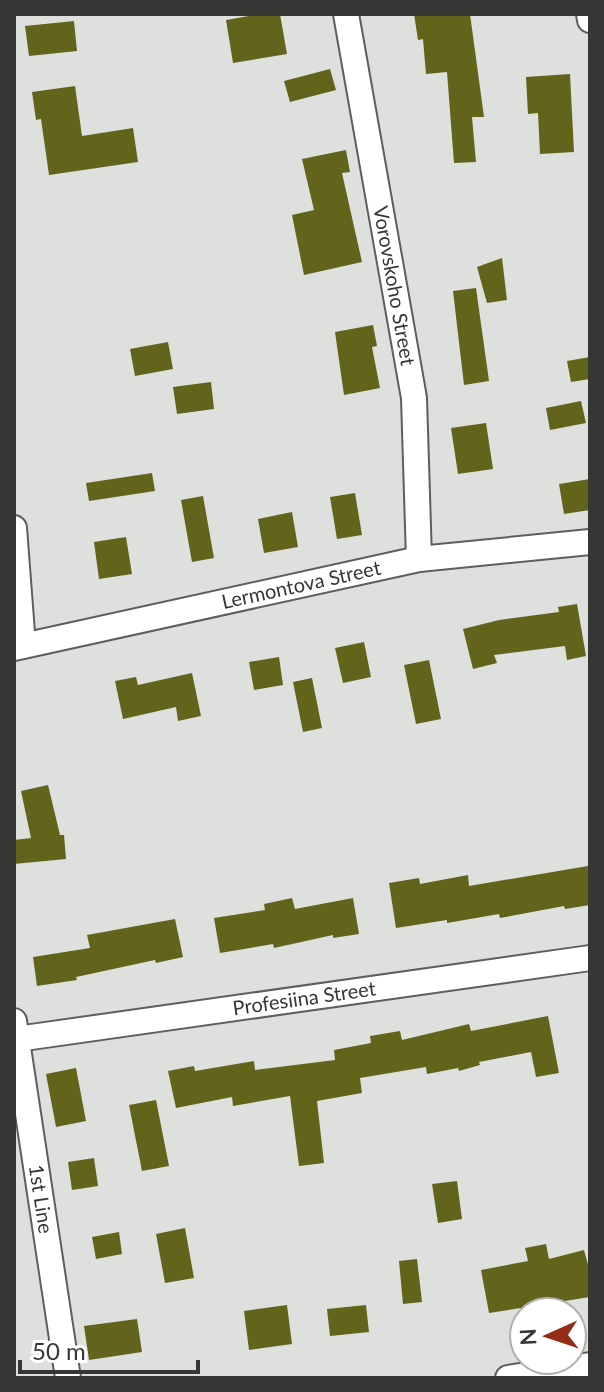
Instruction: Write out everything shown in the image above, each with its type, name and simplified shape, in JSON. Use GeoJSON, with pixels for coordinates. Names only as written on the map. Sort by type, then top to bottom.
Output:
{"type":"FeatureCollection","features":[{"type":"Feature","properties":{"kind":"street","name":"Vorovskoho Street"},"geometry":{"type":"LineString","coordinates":[[346,14],[414,398],[419,559]]}},
{"type":"Feature","properties":{"kind":"street"},"geometry":{"type":"LineString","coordinates":[[14,528],[19,647]]}},
{"type":"Feature","properties":{"kind":"street","name":"Lermontova Street"},"geometry":{"type":"LineString","coordinates":[[19,647],[419,559],[590,542]]}},
{"type":"Feature","properties":{"kind":"street","name":"Profesiina Street"},"geometry":{"type":"LineString","coordinates":[[16,1030],[590,958]]}},
{"type":"Feature","properties":{"kind":"street","name":"1st Line"},"geometry":{"type":"LineString","coordinates":[[16,1030],[68,1378]]}},
{"type":"Feature","properties":{"kind":"street"},"geometry":{"type":"LineString","coordinates":[[508,1378],[590,1365]]}},
{"type":"Feature","properties":{"kind":"building"},"geometry":{"type":"Polygon","coordinates":[[[280,14],[287,54],[233,63],[226,20],[280,14]]]}},
{"type":"Feature","properties":{"kind":"building"},"geometry":{"type":"Polygon","coordinates":[[[414,14],[470,14],[484,117],[472,117],[476,162],[454,163],[447,72],[426,74],[423,39],[418,40],[414,14]]]}},
{"type":"Feature","properties":{"kind":"building"},"geometry":{"type":"Polygon","coordinates":[[[74,21],[77,51],[29,56],[25,26],[74,21]]]}},
{"type":"Feature","properties":{"kind":"building"},"geometry":{"type":"Polygon","coordinates":[[[330,69],[336,90],[290,102],[284,81],[330,69]]]}},
{"type":"Feature","properties":{"kind":"building"},"geometry":{"type":"Polygon","coordinates":[[[570,74],[574,152],[540,154],[538,113],[528,114],[526,77],[570,74]]]}},
{"type":"Feature","properties":{"kind":"building"},"geometry":{"type":"Polygon","coordinates":[[[75,86],[82,136],[133,128],[138,162],[49,175],[41,119],[36,120],[32,92],[75,86]]]}},
{"type":"Feature","properties":{"kind":"building"},"geometry":{"type":"Polygon","coordinates":[[[346,150],[350,172],[342,173],[362,262],[304,275],[292,215],[314,210],[302,159],[346,150]]]}},
{"type":"Feature","properties":{"kind":"building"},"geometry":{"type":"Polygon","coordinates":[[[502,258],[507,300],[487,303],[477,267],[502,258]]]}},
{"type":"Feature","properties":{"kind":"building"},"geometry":{"type":"Polygon","coordinates":[[[476,288],[489,381],[464,385],[453,291],[476,288]]]}},
{"type":"Feature","properties":{"kind":"building"},"geometry":{"type":"Polygon","coordinates":[[[373,325],[377,346],[372,347],[380,388],[344,395],[335,332],[373,325]]]}},
{"type":"Feature","properties":{"kind":"building"},"geometry":{"type":"Polygon","coordinates":[[[168,342],[173,369],[135,376],[130,349],[168,342]]]}},
{"type":"Feature","properties":{"kind":"building"},"geometry":{"type":"Polygon","coordinates":[[[590,357],[590,379],[571,382],[567,361],[590,357]]]}},
{"type":"Feature","properties":{"kind":"building"},"geometry":{"type":"Polygon","coordinates":[[[211,382],[214,409],[177,414],[173,387],[211,382]]]}},
{"type":"Feature","properties":{"kind":"building"},"geometry":{"type":"Polygon","coordinates":[[[581,401],[586,423],[550,430],[546,408],[581,401]]]}},
{"type":"Feature","properties":{"kind":"building"},"geometry":{"type":"Polygon","coordinates":[[[486,423],[493,469],[458,474],[451,428],[486,423]]]}},
{"type":"Feature","properties":{"kind":"building"},"geometry":{"type":"Polygon","coordinates":[[[152,473],[155,491],[89,501],[86,483],[152,473]]]}},
{"type":"Feature","properties":{"kind":"building"},"geometry":{"type":"Polygon","coordinates":[[[590,479],[590,510],[564,514],[559,484],[590,479]]]}},
{"type":"Feature","properties":{"kind":"building"},"geometry":{"type":"Polygon","coordinates":[[[355,493],[362,535],[337,539],[330,497],[355,493]]]}},
{"type":"Feature","properties":{"kind":"building"},"geometry":{"type":"Polygon","coordinates":[[[203,496],[214,558],[192,562],[181,500],[203,496]]]}},
{"type":"Feature","properties":{"kind":"building"},"geometry":{"type":"Polygon","coordinates":[[[292,512],[298,547],[264,553],[258,519],[292,512]]]}},
{"type":"Feature","properties":{"kind":"building"},"geometry":{"type":"Polygon","coordinates":[[[126,537],[132,574],[99,579],[94,542],[126,537]]]}},
{"type":"Feature","properties":{"kind":"building"},"geometry":{"type":"Polygon","coordinates":[[[577,604],[586,656],[567,660],[565,646],[494,655],[497,663],[473,669],[463,629],[499,620],[559,612],[558,607],[577,604]]]}},
{"type":"Feature","properties":{"kind":"building"},"geometry":{"type":"Polygon","coordinates":[[[364,642],[371,677],[343,683],[335,648],[364,642]]]}},
{"type":"Feature","properties":{"kind":"building"},"geometry":{"type":"Polygon","coordinates":[[[279,657],[283,685],[254,690],[249,662],[279,657]]]}},
{"type":"Feature","properties":{"kind":"building"},"geometry":{"type":"Polygon","coordinates":[[[429,660],[441,719],[416,724],[404,665],[429,660]]]}},
{"type":"Feature","properties":{"kind":"building"},"geometry":{"type":"Polygon","coordinates":[[[192,673],[201,716],[178,721],[176,707],[123,719],[115,681],[136,677],[138,685],[192,673]]]}},
{"type":"Feature","properties":{"kind":"building"},"geometry":{"type":"Polygon","coordinates":[[[312,678],[322,728],[303,732],[293,682],[312,678]]]}},
{"type":"Feature","properties":{"kind":"building"},"geometry":{"type":"Polygon","coordinates":[[[48,785],[60,835],[64,835],[66,859],[14,864],[14,840],[31,838],[21,791],[48,785]]]}},
{"type":"Feature","properties":{"kind":"building"},"geometry":{"type":"Polygon","coordinates":[[[588,866],[590,905],[396,928],[389,883],[419,878],[420,884],[468,875],[469,886],[588,866]]]}},
{"type":"Feature","properties":{"kind":"building"},"geometry":{"type":"Polygon","coordinates":[[[292,898],[295,909],[353,898],[359,934],[333,938],[333,935],[274,948],[273,944],[220,953],[214,918],[265,910],[264,904],[292,898]]]}},
{"type":"Feature","properties":{"kind":"building"},"geometry":{"type":"Polygon","coordinates":[[[175,919],[183,957],[156,963],[155,960],[76,977],[77,980],[37,986],[33,957],[90,948],[87,935],[175,919]]]}},
{"type":"Feature","properties":{"kind":"building"},"geometry":{"type":"Polygon","coordinates":[[[548,1016],[559,1073],[536,1077],[531,1052],[479,1062],[480,1065],[459,1071],[458,1068],[427,1074],[426,1067],[360,1078],[362,1093],[317,1101],[324,1163],[299,1166],[290,1096],[233,1106],[232,1097],[176,1108],[168,1071],[194,1066],[195,1071],[254,1061],[255,1070],[335,1060],[334,1050],[371,1043],[370,1036],[400,1031],[402,1040],[469,1024],[471,1031],[548,1016]]]}},
{"type":"Feature","properties":{"kind":"building"},"geometry":{"type":"Polygon","coordinates":[[[76,1068],[86,1121],[56,1127],[46,1074],[76,1068]]]}},
{"type":"Feature","properties":{"kind":"building"},"geometry":{"type":"Polygon","coordinates":[[[156,1100],[169,1166],[142,1171],[129,1105],[156,1100]]]}},
{"type":"Feature","properties":{"kind":"building"},"geometry":{"type":"Polygon","coordinates":[[[94,1158],[98,1186],[72,1190],[68,1162],[94,1158]]]}},
{"type":"Feature","properties":{"kind":"building"},"geometry":{"type":"Polygon","coordinates":[[[457,1181],[462,1219],[438,1223],[432,1184],[457,1181]]]}},
{"type":"Feature","properties":{"kind":"building"},"geometry":{"type":"Polygon","coordinates":[[[185,1228],[194,1278],[165,1283],[156,1234],[185,1228]]]}},
{"type":"Feature","properties":{"kind":"building"},"geometry":{"type":"Polygon","coordinates":[[[119,1232],[122,1254],[96,1259],[92,1237],[119,1232]]]}},
{"type":"Feature","properties":{"kind":"building"},"geometry":{"type":"Polygon","coordinates":[[[546,1244],[549,1259],[584,1250],[590,1272],[590,1297],[508,1296],[508,1310],[489,1313],[481,1270],[528,1261],[525,1248],[546,1244]]]}},
{"type":"Feature","properties":{"kind":"building"},"geometry":{"type":"Polygon","coordinates":[[[417,1259],[422,1302],[403,1304],[399,1261],[417,1259]]]}},
{"type":"Feature","properties":{"kind":"building"},"geometry":{"type":"Polygon","coordinates":[[[287,1305],[292,1344],[249,1350],[244,1311],[287,1305]]]}},
{"type":"Feature","properties":{"kind":"building"},"geometry":{"type":"Polygon","coordinates":[[[366,1305],[369,1332],[330,1336],[327,1309],[366,1305]]]}},
{"type":"Feature","properties":{"kind":"building"},"geometry":{"type":"Polygon","coordinates":[[[137,1319],[142,1352],[89,1360],[84,1326],[137,1319]]]}}]}
